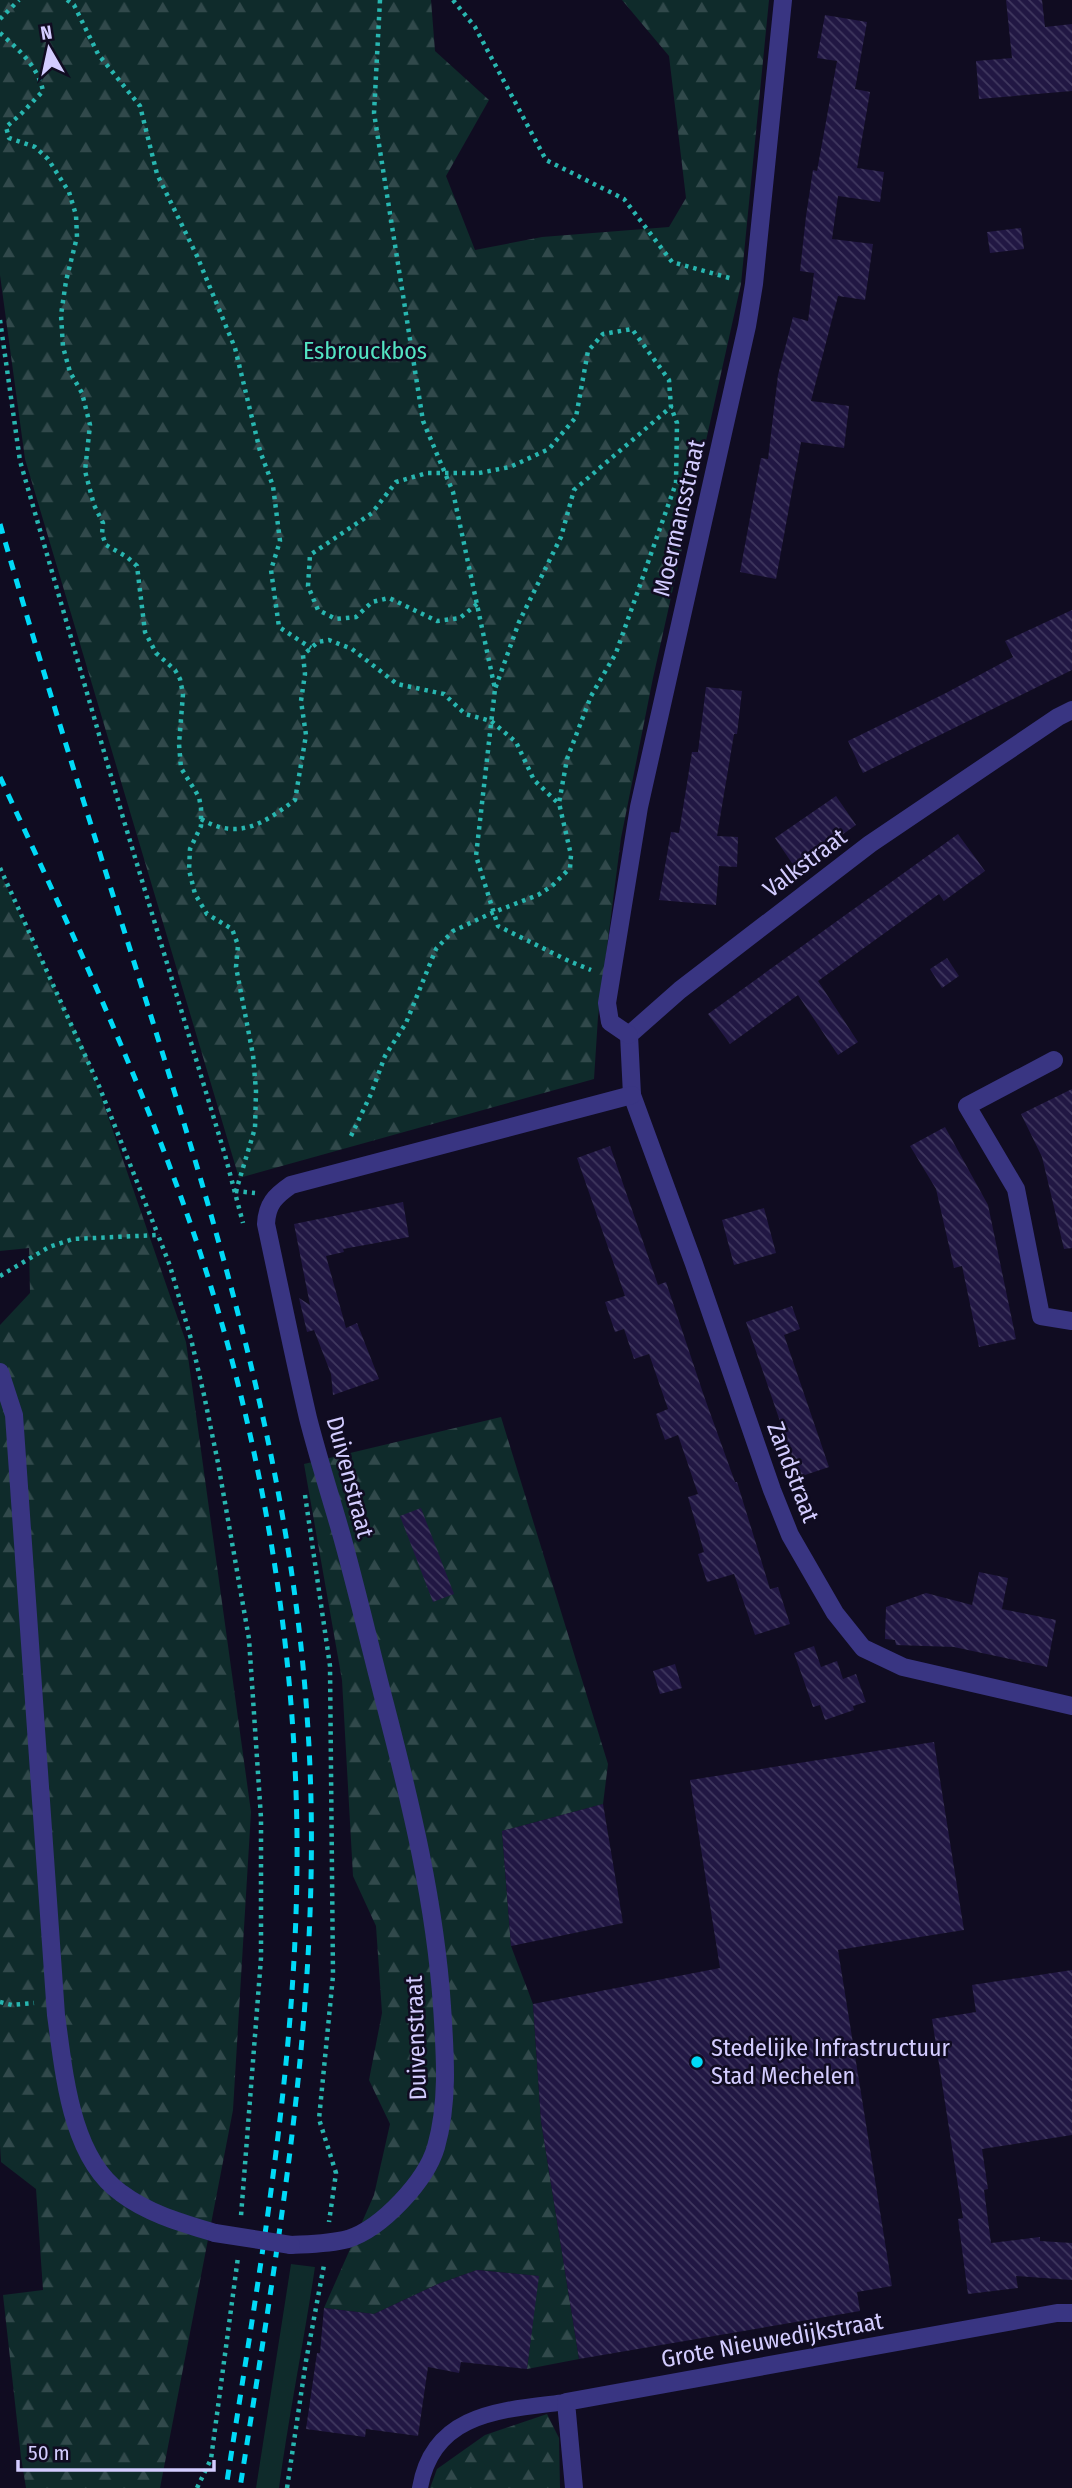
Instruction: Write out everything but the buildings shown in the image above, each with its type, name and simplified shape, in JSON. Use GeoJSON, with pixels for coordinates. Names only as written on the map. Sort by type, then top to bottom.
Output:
{"type":"FeatureCollection","features":[{"type":"Feature","properties":{"kind":"street","name":"Moermansstraat"},"geometry":{"type":"LineString","coordinates":[[629,1035],[610,1021],[607,1003],[639,807],[747,326],[754,284],[783,0]]}},
{"type":"Feature","properties":{"kind":"street","name":"Valkstraat"},"geometry":{"type":"LineString","coordinates":[[629,1035],[680,990],[870,844],[1072,710]]}},
{"type":"Feature","properties":{"kind":"street"},"geometry":{"type":"LineString","coordinates":[[629,1035],[632,1095]]}},
{"type":"Feature","properties":{"kind":"street"},"geometry":{"type":"LineString","coordinates":[[1054,1060],[967,1106],[1016,1189],[1041,1316],[1072,1321]]}},
{"type":"Feature","properties":{"kind":"street","name":"Zandstraat"},"geometry":{"type":"LineString","coordinates":[[632,1095],[772,1490],[790,1535],[835,1613],[863,1648],[904,1667],[1072,1706]]}},
{"type":"Feature","properties":{"kind":"street","name":"Duivenstraat"},"geometry":{"type":"LineString","coordinates":[[0,1372],[13,1415],[55,2001],[70,2101],[83,2145],[99,2171],[119,2192],[150,2211],[215,2233],[291,2245],[330,2243],[350,2238],[371,2228],[391,2213],[415,2184],[435,2150],[447,2074],[440,1977],[428,1885],[415,1821],[309,1419],[266,1224],[267,1210],[274,1197],[290,1185],[632,1095]]}},
{"type":"Feature","properties":{"kind":"street","name":"Grote Nieuwedijkstraat"},"geometry":{"type":"LineString","coordinates":[[566,2402],[1057,2313],[1072,2314]]}},
{"type":"Feature","properties":{"kind":"street"},"geometry":{"type":"LineString","coordinates":[[566,2402],[574,2488]]}},
{"type":"Feature","properties":{"kind":"lane"},"geometry":{"type":"LineString","coordinates":[[420,2488],[430,2455],[451,2431],[488,2412],[566,2402]]}},
{"type":"Feature","properties":{"kind":"path"},"geometry":{"type":"LineString","coordinates":[[0,19],[19,0]]}},
{"type":"Feature","properties":{"kind":"path"},"geometry":{"type":"LineString","coordinates":[[67,0],[74,5],[98,54],[140,106],[158,174],[197,256],[235,348],[260,451],[273,486],[280,541],[271,570],[279,627],[311,648]]}},
{"type":"Feature","properties":{"kind":"path"},"geometry":{"type":"LineString","coordinates":[[380,0],[374,113],[423,421],[453,492],[495,689]]}},
{"type":"Feature","properties":{"kind":"path"},"geometry":{"type":"LineString","coordinates":[[453,0],[475,27],[546,160],[624,199],[671,262],[754,284]]}},
{"type":"Feature","properties":{"kind":"path"},"geometry":{"type":"LineString","coordinates":[[0,33],[35,69],[43,91],[6,127],[9,138],[36,147],[48,159],[69,192],[76,215],[77,237],[61,316],[66,360],[82,393],[90,425],[85,471],[94,505],[103,523],[102,534],[106,545],[138,566],[145,632],[156,653],[175,670],[180,679],[183,694],[179,744],[181,768],[199,797],[201,819],[201,826],[190,849],[189,870],[195,894],[207,914],[232,929],[238,945],[236,967],[253,1055],[255,1128],[236,1191],[124,821],[20,461],[0,320]]}},
{"type":"Feature","properties":{"kind":"path"},"geometry":{"type":"LineString","coordinates":[[351,1136],[385,1056],[406,1023],[436,949],[453,931],[538,895],[552,886],[570,868],[571,855],[559,803],[567,760],[591,696],[616,653],[676,483],[677,423],[671,407],[669,380],[632,329],[603,334],[588,351],[576,417],[549,449],[510,467],[479,474],[427,473],[396,482],[372,513],[310,555],[308,586],[318,610],[335,619],[356,617],[372,601],[389,598],[437,621],[460,618],[477,604]]}},
{"type":"Feature","properties":{"kind":"path"},"geometry":{"type":"LineString","coordinates":[[612,977],[569,961],[498,926],[476,856],[495,689],[519,622],[561,537],[574,490],[671,407]]}},
{"type":"Feature","properties":{"kind":"path"},"geometry":{"type":"LineString","coordinates":[[201,819],[215,827],[241,830],[265,822],[295,800],[306,735],[301,701],[305,674],[303,655],[318,642],[329,640],[352,649],[397,684],[443,694],[465,714],[491,721],[516,742],[534,780],[559,803]]}},
{"type":"Feature","properties":{"kind":"path"},"geometry":{"type":"LineString","coordinates":[[0,868],[99,1086],[158,1235],[188,1327],[219,1463],[249,1639],[261,1818],[261,1958],[241,2221]]}},
{"type":"Feature","properties":{"kind":"path"},"geometry":{"type":"LineString","coordinates":[[0,1276],[49,1247],[73,1239],[158,1235]]}},
{"type":"Feature","properties":{"kind":"path"},"geometry":{"type":"LineString","coordinates":[[312,1539],[330,1667],[333,1976],[319,2119],[336,2173],[329,2222]]}},
{"type":"Feature","properties":{"kind":"path"},"geometry":{"type":"LineString","coordinates":[[0,2002],[12,2005],[55,2001]]}},
{"type":"Feature","properties":{"kind":"path"},"geometry":{"type":"LineString","coordinates":[[197,2488],[211,2459],[238,2254]]}},
{"type":"Feature","properties":{"kind":"path"},"geometry":{"type":"LineString","coordinates":[[287,2488],[306,2361],[325,2263]]}},
{"type":"Feature","properties":{"kind":"green space","name":"Esbrouckbos"},"geometry":{"type":"Polygon","coordinates":[[[0,0],[431,0],[435,51],[489,100],[446,176],[475,250],[542,237],[669,227],[686,198],[669,56],[622,0],[769,0],[741,284],[653,678],[621,838],[598,1017],[594,1079],[239,1178],[25,459],[0,275],[0,0]]]}},
{"type":"Feature","properties":{"kind":"green space"},"geometry":{"type":"Polygon","coordinates":[[[0,879],[3,879],[86,1053],[186,1342],[251,1812],[233,2110],[160,2488],[26,2488],[3,2295],[43,2290],[36,2189],[1,2162],[0,2145],[0,1325],[30,1293],[29,1248],[0,1251],[0,879]]]}},
{"type":"Feature","properties":{"kind":"green space"},"geometry":{"type":"Polygon","coordinates":[[[501,1417],[608,1764],[603,1804],[502,1831],[511,1946],[533,2004],[541,2121],[579,2359],[527,2369],[538,2276],[477,2270],[438,2284],[374,2314],[324,2308],[374,2195],[390,2124],[369,2080],[382,2013],[376,1926],[353,1876],[342,1680],[304,1464],[501,1417]]]}},
{"type":"Feature","properties":{"kind":"green space"},"geometry":{"type":"Polygon","coordinates":[[[291,2264],[315,2267],[311,2295],[279,2488],[256,2488],[291,2264]]]}},
{"type":"Feature","properties":{"kind":"green space"},"geometry":{"type":"Polygon","coordinates":[[[547,2414],[559,2438],[560,2488],[430,2488],[437,2469],[485,2435],[547,2414]]]}},
{"type":"Feature","properties":{"kind":"railway"},"geometry":{"type":"LineString","coordinates":[[0,524],[233,1293],[272,1459],[299,1628],[307,1715],[311,1812],[305,2006],[284,2199],[240,2488]]}},
{"type":"Feature","properties":{"kind":"railway"},"geometry":{"type":"LineString","coordinates":[[0,777],[130,1066],[197,1243],[239,1388],[256,1461],[281,1610],[295,1761],[297,1836],[291,2000],[275,2163],[226,2488]]}},
{"type":"Feature","properties":{"kind":"place","name":"Stedelijke Infrastructuur Stad Mechelen"},"geometry":{"type":"Point","coordinates":[697,2062]}}]}
